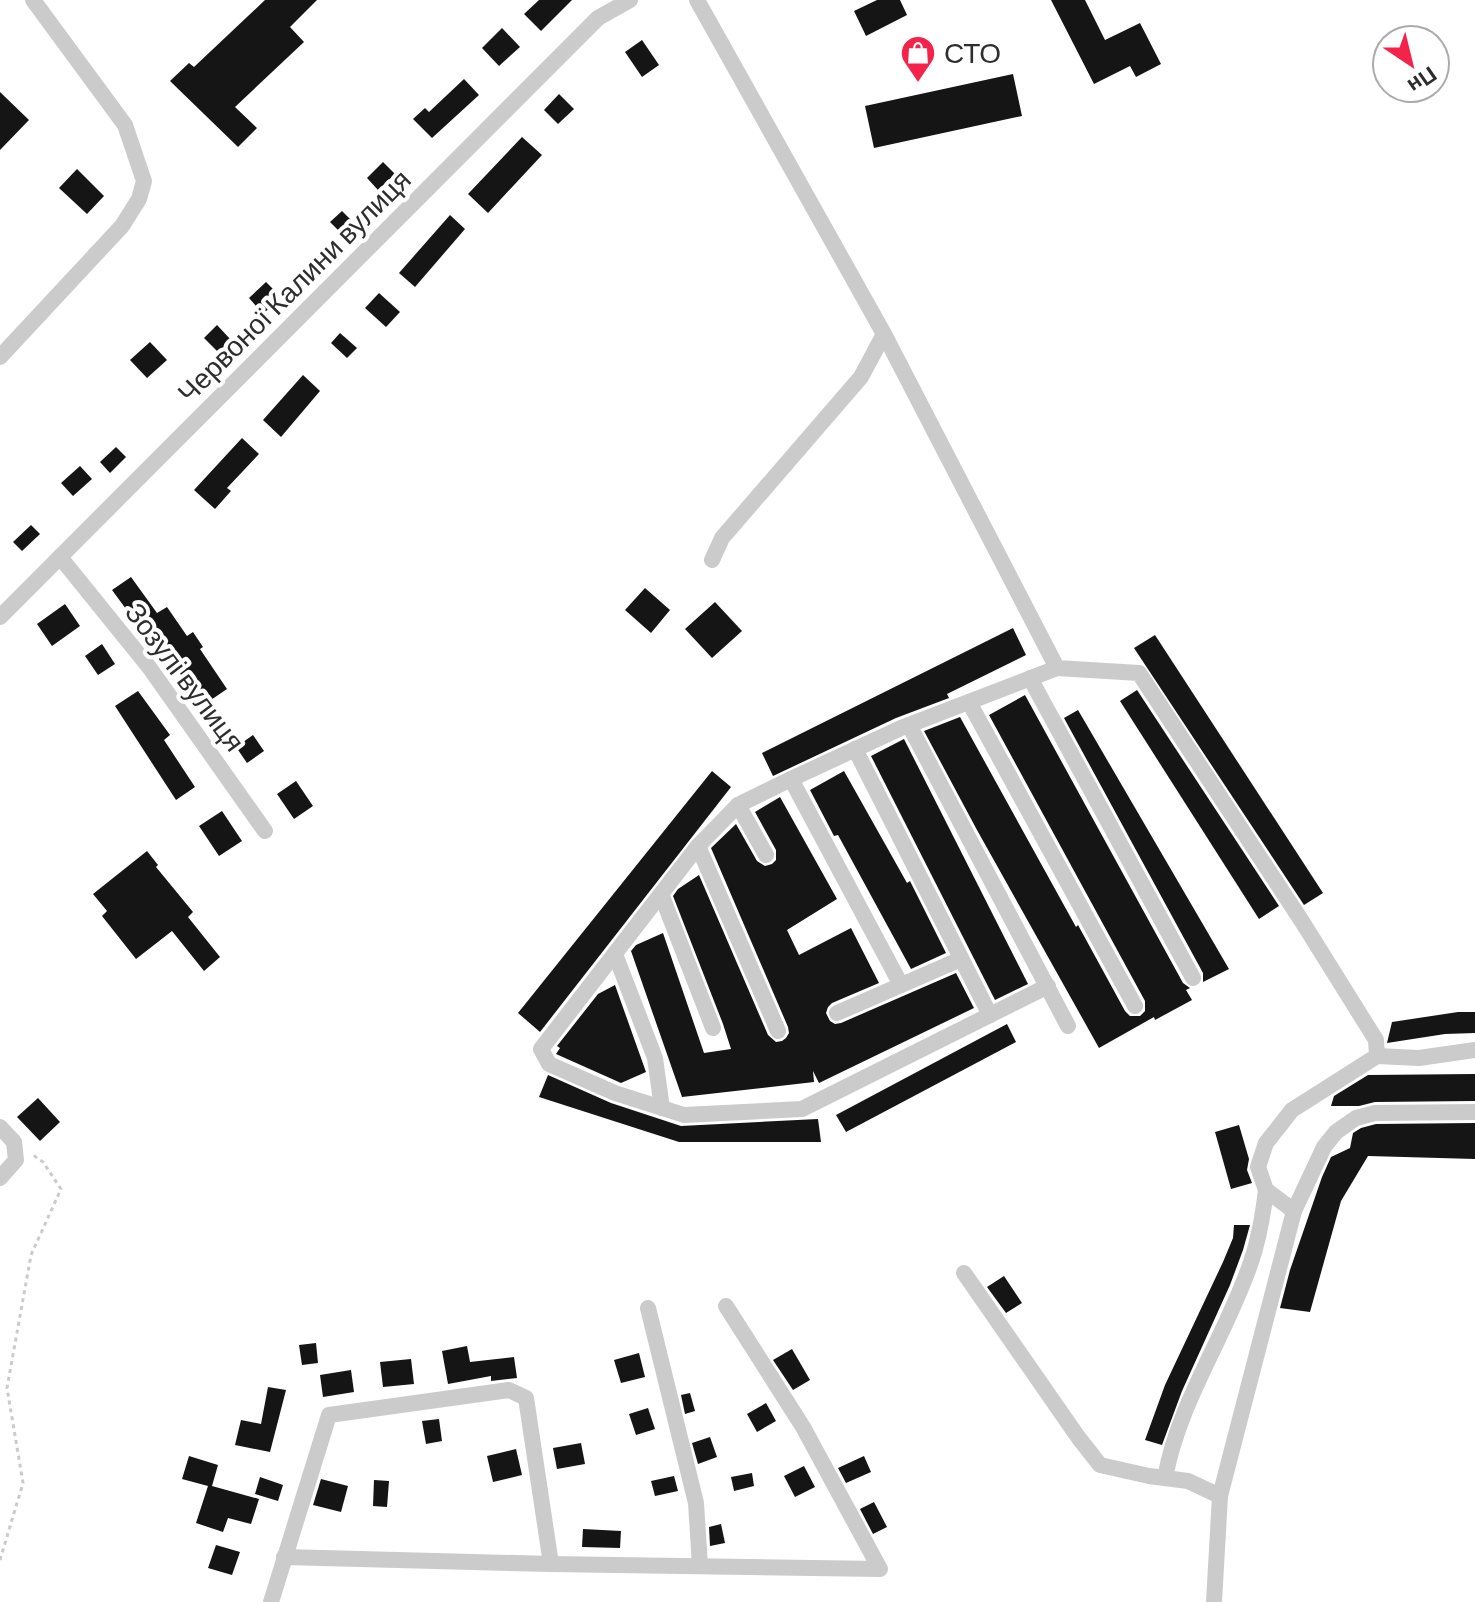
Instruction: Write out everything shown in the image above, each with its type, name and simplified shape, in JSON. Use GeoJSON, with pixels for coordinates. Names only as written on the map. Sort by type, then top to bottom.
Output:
{"type":"FeatureCollection","features":[{"type":"Feature","properties":{"kind":"street"},"geometry":{"type":"LineString","coordinates":[[0,357],[122,226],[139,199],[144,181],[125,125],[33,0]]}},
{"type":"Feature","properties":{"kind":"street","name":"Червоної Калини вулиця"},"geometry":{"type":"LineString","coordinates":[[0,617],[598,18],[630,0]]}},
{"type":"Feature","properties":{"kind":"street"},"geometry":{"type":"LineString","coordinates":[[697,0],[884,334],[1057,668]]}},
{"type":"Feature","properties":{"kind":"street"},"geometry":{"type":"LineString","coordinates":[[712,560],[722,538],[861,377],[884,334]]}},
{"type":"Feature","properties":{"kind":"street","name":"Зозулі вулиця"},"geometry":{"type":"LineString","coordinates":[[60,557],[149,667],[265,831]]}},
{"type":"Feature","properties":{"kind":"street"},"geometry":{"type":"LineString","coordinates":[[1048,986],[802,1109],[684,1115],[615,1093],[549,1064],[541,1049],[698,846],[738,805],[909,725],[1057,668],[1139,673],[1376,1040],[1377,1056]]}},
{"type":"Feature","properties":{"kind":"street"},"geometry":{"type":"LineString","coordinates":[[1030,678],[1193,978]]}},
{"type":"Feature","properties":{"kind":"street"},"geometry":{"type":"LineString","coordinates":[[969,702],[1135,1006]]}},
{"type":"Feature","properties":{"kind":"street"},"geometry":{"type":"LineString","coordinates":[[909,725],[1068,1026]]}},
{"type":"Feature","properties":{"kind":"street"},"geometry":{"type":"LineString","coordinates":[[855,749],[990,1015]]}},
{"type":"Feature","properties":{"kind":"street"},"geometry":{"type":"LineString","coordinates":[[791,779],[901,985]]}},
{"type":"Feature","properties":{"kind":"street"},"geometry":{"type":"LineString","coordinates":[[738,805],[766,855]]}},
{"type":"Feature","properties":{"kind":"street"},"geometry":{"type":"LineString","coordinates":[[698,846],[778,1031]]}},
{"type":"Feature","properties":{"kind":"street"},"geometry":{"type":"LineString","coordinates":[[661,894],[713,1028]]}},
{"type":"Feature","properties":{"kind":"street"},"geometry":{"type":"LineString","coordinates":[[615,954],[655,1058],[662,1108]]}},
{"type":"Feature","properties":{"kind":"street"},"geometry":{"type":"LineString","coordinates":[[837,1013],[961,959]]}},
{"type":"Feature","properties":{"kind":"street"},"geometry":{"type":"LineString","coordinates":[[1165,1478],[1180,1424],[1251,1262],[1262,1225],[1266,1190],[1258,1167],[1266,1143],[1292,1110],[1377,1056],[1419,1058],[1475,1050]]}},
{"type":"Feature","properties":{"kind":"street"},"geometry":{"type":"LineString","coordinates":[[1214,1602],[1220,1496],[1294,1211],[1324,1147],[1336,1132],[1356,1118],[1375,1113],[1475,1112]]}},
{"type":"Feature","properties":{"kind":"street"},"geometry":{"type":"LineString","coordinates":[[0,1127],[14,1142],[16,1160],[0,1178]]}},
{"type":"Feature","properties":{"kind":"street"},"geometry":{"type":"LineString","coordinates":[[1266,1190],[1294,1211]]}},
{"type":"Feature","properties":{"kind":"street"},"geometry":{"type":"LineString","coordinates":[[964,1273],[1100,1465],[1188,1481],[1220,1496]]}},
{"type":"Feature","properties":{"kind":"street"},"geometry":{"type":"LineString","coordinates":[[284,1557],[880,1569],[803,1427],[726,1306]]}},
{"type":"Feature","properties":{"kind":"street"},"geometry":{"type":"LineString","coordinates":[[648,1308],[696,1503],[700,1566]]}},
{"type":"Feature","properties":{"kind":"street"},"geometry":{"type":"LineString","coordinates":[[271,1602],[329,1415],[509,1390],[526,1398],[551,1564]]}},
{"type":"Feature","properties":{"kind":"path"},"geometry":{"type":"LineString","coordinates":[[0,1560],[23,1483],[7,1388],[31,1255],[61,1189],[43,1162],[14,1142]]}},
{"type":"Feature","properties":{"kind":"building"},"geometry":{"type":"Polygon","coordinates":[[[265,0],[317,0],[290,27],[304,42],[235,107],[257,128],[238,147],[170,81],[189,63],[194,67],[265,0]]]}},
{"type":"Feature","properties":{"kind":"building"},"geometry":{"type":"Polygon","coordinates":[[[539,0],[572,0],[541,31],[524,14],[539,0]]]}},
{"type":"Feature","properties":{"kind":"building"},"geometry":{"type":"Polygon","coordinates":[[[877,0],[900,0],[907,15],[866,36],[854,11],[877,0]]]}},
{"type":"Feature","properties":{"kind":"building"},"geometry":{"type":"Polygon","coordinates":[[[1051,0],[1085,0],[1105,40],[1140,23],[1161,64],[1136,77],[1130,66],[1094,84],[1051,0]]]}},
{"type":"Feature","properties":{"kind":"building"},"geometry":{"type":"Polygon","coordinates":[[[502,28],[520,47],[499,66],[482,48],[502,28]]]}},
{"type":"Feature","properties":{"kind":"building"},"geometry":{"type":"Polygon","coordinates":[[[642,40],[659,65],[642,77],[625,52],[642,40]]]}},
{"type":"Feature","properties":{"kind":"building"},"geometry":{"type":"Polygon","coordinates":[[[1013,74],[1022,116],[874,148],[865,106],[1013,74]]]}},
{"type":"Feature","properties":{"kind":"building"},"geometry":{"type":"Polygon","coordinates":[[[464,79],[479,95],[432,138],[413,119],[425,108],[429,112],[464,79]]]}},
{"type":"Feature","properties":{"kind":"building"},"geometry":{"type":"Polygon","coordinates":[[[0,92],[29,120],[0,150],[0,92]]]}},
{"type":"Feature","properties":{"kind":"building"},"geometry":{"type":"Polygon","coordinates":[[[559,94],[574,109],[558,124],[544,110],[559,94]]]}},
{"type":"Feature","properties":{"kind":"building"},"geometry":{"type":"Polygon","coordinates":[[[522,137],[542,155],[488,213],[468,194],[522,137]]]}},
{"type":"Feature","properties":{"kind":"building"},"geometry":{"type":"Polygon","coordinates":[[[383,162],[395,174],[378,190],[367,178],[383,162]]]}},
{"type":"Feature","properties":{"kind":"building"},"geometry":{"type":"Polygon","coordinates":[[[77,169],[104,196],[87,214],[59,188],[77,169]]]}},
{"type":"Feature","properties":{"kind":"building"},"geometry":{"type":"Polygon","coordinates":[[[342,211],[355,224],[343,235],[330,222],[342,211]]]}},
{"type":"Feature","properties":{"kind":"building"},"geometry":{"type":"Polygon","coordinates":[[[450,215],[465,229],[415,287],[399,273],[450,215]]]}},
{"type":"Feature","properties":{"kind":"building"},"geometry":{"type":"Polygon","coordinates":[[[266,282],[281,297],[263,314],[249,298],[266,282]]]}},
{"type":"Feature","properties":{"kind":"building"},"geometry":{"type":"Polygon","coordinates":[[[379,293],[400,312],[386,327],[365,308],[379,293]]]}},
{"type":"Feature","properties":{"kind":"building"},"geometry":{"type":"Polygon","coordinates":[[[217,325],[232,341],[219,353],[204,338],[217,325]]]}},
{"type":"Feature","properties":{"kind":"building"},"geometry":{"type":"Polygon","coordinates":[[[340,333],[357,348],[347,358],[331,343],[340,333]]]}},
{"type":"Feature","properties":{"kind":"building"},"geometry":{"type":"Polygon","coordinates":[[[150,342],[167,360],[147,378],[130,360],[150,342]]]}},
{"type":"Feature","properties":{"kind":"building"},"geometry":{"type":"Polygon","coordinates":[[[303,375],[320,391],[281,437],[263,420],[303,375]]]}},
{"type":"Feature","properties":{"kind":"building"},"geometry":{"type":"Polygon","coordinates":[[[242,438],[259,454],[227,488],[231,491],[215,509],[194,490],[242,438]]]}},
{"type":"Feature","properties":{"kind":"building"},"geometry":{"type":"Polygon","coordinates":[[[116,447],[126,457],[110,473],[100,462],[116,447]]]}},
{"type":"Feature","properties":{"kind":"building"},"geometry":{"type":"Polygon","coordinates":[[[80,466],[92,479],[73,496],[61,483],[80,466]]]}},
{"type":"Feature","properties":{"kind":"building"},"geometry":{"type":"Polygon","coordinates":[[[31,525],[40,534],[22,551],[13,542],[31,525]]]}},
{"type":"Feature","properties":{"kind":"building"},"geometry":{"type":"Polygon","coordinates":[[[131,577],[157,613],[167,607],[187,636],[193,632],[203,647],[200,649],[227,689],[202,706],[175,666],[172,668],[112,590],[131,577]]]}},
{"type":"Feature","properties":{"kind":"building"},"geometry":{"type":"Polygon","coordinates":[[[645,588],[670,610],[651,633],[625,610],[645,588]]]}},
{"type":"Feature","properties":{"kind":"building"},"geometry":{"type":"Polygon","coordinates":[[[715,602],[742,631],[712,658],[685,629],[715,602]]]}},
{"type":"Feature","properties":{"kind":"building"},"geometry":{"type":"Polygon","coordinates":[[[65,604],[80,626],[52,646],[37,624],[65,604]]]}},
{"type":"Feature","properties":{"kind":"building"},"geometry":{"type":"Polygon","coordinates":[[[1013,628],[1026,655],[947,694],[949,698],[896,718],[773,776],[762,753],[1013,628]]]}},
{"type":"Feature","properties":{"kind":"building"},"geometry":{"type":"Polygon","coordinates":[[[1155,635],[1323,893],[1304,905],[1134,648],[1155,635]]]}},
{"type":"Feature","properties":{"kind":"building"},"geometry":{"type":"Polygon","coordinates":[[[102,644],[115,664],[98,675],[85,656],[102,644]]]}},
{"type":"Feature","properties":{"kind":"building"},"geometry":{"type":"Polygon","coordinates":[[[1137,690],[1279,906],[1259,919],[1120,701],[1137,690]]]}},
{"type":"Feature","properties":{"kind":"building"},"geometry":{"type":"Polygon","coordinates":[[[138,691],[170,735],[164,740],[195,787],[176,800],[115,706],[138,691]]]}},
{"type":"Feature","properties":{"kind":"building"},"geometry":{"type":"Polygon","coordinates":[[[1025,695],[1183,983],[1190,988],[1186,990],[1192,1000],[1099,1048],[924,731],[960,717],[1125,1011],[1130,1016],[1140,1016],[1145,1011],[1145,1001],[989,715],[1025,695]]]}},
{"type":"Feature","properties":{"kind":"building"},"geometry":{"type":"Polygon","coordinates":[[[1078,710],[1229,969],[1203,982],[1203,973],[1064,718],[1078,710]]]}},
{"type":"Feature","properties":{"kind":"building"},"geometry":{"type":"Polygon","coordinates":[[[253,735],[264,751],[247,763],[236,747],[253,735]]]}},
{"type":"Feature","properties":{"kind":"building"},"geometry":{"type":"Polygon","coordinates":[[[904,739],[1028,984],[995,1000],[871,756],[904,739]]]}},
{"type":"Feature","properties":{"kind":"building"},"geometry":{"type":"Polygon","coordinates":[[[712,771],[731,787],[540,1032],[518,1013],[712,771]]]}},
{"type":"Feature","properties":{"kind":"building"},"geometry":{"type":"Polygon","coordinates":[[[844,771],[907,883],[910,881],[946,953],[911,969],[810,790],[844,771]]]}},
{"type":"Feature","properties":{"kind":"building"},"geometry":{"type":"Polygon","coordinates":[[[296,781],[313,806],[294,819],[277,794],[296,781]]]}},
{"type":"Feature","properties":{"kind":"building"},"geometry":{"type":"Polygon","coordinates":[[[780,797],[837,899],[787,930],[799,955],[851,928],[879,983],[832,1003],[826,1013],[830,1021],[841,1023],[956,973],[974,1008],[819,1083],[813,1071],[814,1082],[682,1097],[631,951],[636,945],[663,933],[704,1053],[731,1049],[673,896],[699,875],[768,1035],[776,1042],[786,1038],[788,1027],[711,848],[736,824],[757,861],[765,866],[772,864],[776,860],[776,850],[755,812],[780,797]]]}},
{"type":"Feature","properties":{"kind":"building"},"geometry":{"type":"Polygon","coordinates":[[[222,811],[242,841],[219,856],[199,826],[222,811]]]}},
{"type":"Feature","properties":{"kind":"building"},"geometry":{"type":"Polygon","coordinates":[[[147,851],[158,865],[156,867],[193,912],[188,917],[220,957],[204,971],[172,931],[136,959],[102,916],[107,911],[93,894],[147,851]]]}},
{"type":"Feature","properties":{"kind":"building"},"geometry":{"type":"Polygon","coordinates":[[[615,985],[646,1072],[621,1083],[556,1054],[560,1048],[557,1046],[598,994],[615,985]]]}},
{"type":"Feature","properties":{"kind":"building"},"geometry":{"type":"Polygon","coordinates":[[[1475,1012],[1475,1033],[1387,1043],[1392,1022],[1475,1012]]]}},
{"type":"Feature","properties":{"kind":"building"},"geometry":{"type":"Polygon","coordinates":[[[1007,1024],[1016,1042],[846,1132],[836,1115],[1007,1024]]]}},
{"type":"Feature","properties":{"kind":"building"},"geometry":{"type":"Polygon","coordinates":[[[1475,1074],[1475,1101],[1375,1102],[1359,1106],[1331,1106],[1334,1096],[1368,1075],[1475,1074]]]}},
{"type":"Feature","properties":{"kind":"building"},"geometry":{"type":"Polygon","coordinates":[[[548,1075],[611,1103],[681,1126],[818,1119],[821,1142],[679,1142],[539,1097],[548,1075]]]}},
{"type":"Feature","properties":{"kind":"building"},"geometry":{"type":"Polygon","coordinates":[[[38,1098],[60,1122],[40,1141],[17,1117],[38,1098]]]}},
{"type":"Feature","properties":{"kind":"building"},"geometry":{"type":"Polygon","coordinates":[[[1475,1123],[1475,1159],[1368,1156],[1341,1201],[1310,1312],[1280,1308],[1322,1177],[1331,1157],[1350,1148],[1353,1133],[1376,1124],[1475,1123]]]}},
{"type":"Feature","properties":{"kind":"building"},"geometry":{"type":"Polygon","coordinates":[[[1239,1125],[1252,1183],[1231,1189],[1215,1132],[1239,1125]]]}},
{"type":"Feature","properties":{"kind":"building"},"geometry":{"type":"Polygon","coordinates":[[[1234,1225],[1250,1225],[1230,1285],[1182,1391],[1162,1445],[1145,1440],[1165,1385],[1233,1238],[1234,1225]]]}},
{"type":"Feature","properties":{"kind":"building"},"geometry":{"type":"Polygon","coordinates":[[[1004,1276],[1022,1303],[1006,1313],[987,1287],[1004,1276]]]}},
{"type":"Feature","properties":{"kind":"building"},"geometry":{"type":"Polygon","coordinates":[[[316,1343],[318,1363],[302,1365],[299,1345],[316,1343]]]}},
{"type":"Feature","properties":{"kind":"building"},"geometry":{"type":"Polygon","coordinates":[[[467,1346],[470,1362],[514,1357],[517,1378],[491,1381],[491,1376],[448,1384],[442,1351],[467,1346]]]}},
{"type":"Feature","properties":{"kind":"building"},"geometry":{"type":"Polygon","coordinates":[[[792,1349],[810,1380],[793,1390],[773,1360],[792,1349]]]}},
{"type":"Feature","properties":{"kind":"building"},"geometry":{"type":"Polygon","coordinates":[[[639,1353],[645,1377],[621,1383],[614,1360],[639,1353]]]}},
{"type":"Feature","properties":{"kind":"building"},"geometry":{"type":"Polygon","coordinates":[[[411,1359],[414,1384],[383,1387],[380,1362],[411,1359]]]}},
{"type":"Feature","properties":{"kind":"building"},"geometry":{"type":"Polygon","coordinates":[[[351,1370],[354,1392],[323,1397],[320,1375],[351,1370]]]}},
{"type":"Feature","properties":{"kind":"building"},"geometry":{"type":"Polygon","coordinates":[[[268,1387],[286,1390],[270,1452],[235,1445],[241,1420],[261,1424],[268,1387]]]}},
{"type":"Feature","properties":{"kind":"building"},"geometry":{"type":"Polygon","coordinates":[[[690,1393],[695,1411],[685,1414],[681,1395],[690,1393]]]}},
{"type":"Feature","properties":{"kind":"building"},"geometry":{"type":"Polygon","coordinates":[[[766,1403],[776,1421],[757,1432],[747,1414],[766,1403]]]}},
{"type":"Feature","properties":{"kind":"building"},"geometry":{"type":"Polygon","coordinates":[[[648,1408],[655,1429],[636,1435],[629,1414],[648,1408]]]}},
{"type":"Feature","properties":{"kind":"building"},"geometry":{"type":"Polygon","coordinates":[[[439,1419],[442,1441],[426,1444],[422,1421],[439,1419]]]}},
{"type":"Feature","properties":{"kind":"building"},"geometry":{"type":"Polygon","coordinates":[[[710,1437],[717,1457],[698,1464],[692,1443],[710,1437]]]}},
{"type":"Feature","properties":{"kind":"building"},"geometry":{"type":"Polygon","coordinates":[[[581,1443],[585,1464],[557,1469],[553,1448],[581,1443]]]}},
{"type":"Feature","properties":{"kind":"building"},"geometry":{"type":"Polygon","coordinates":[[[516,1449],[522,1475],[493,1482],[487,1456],[516,1449]]]}},
{"type":"Feature","properties":{"kind":"building"},"geometry":{"type":"Polygon","coordinates":[[[189,1456],[218,1465],[212,1486],[259,1499],[251,1524],[228,1518],[223,1532],[196,1523],[208,1486],[182,1479],[189,1456]]]}},
{"type":"Feature","properties":{"kind":"building"},"geometry":{"type":"Polygon","coordinates":[[[864,1456],[871,1472],[846,1483],[838,1468],[864,1456]]]}},
{"type":"Feature","properties":{"kind":"building"},"geometry":{"type":"Polygon","coordinates":[[[804,1466],[815,1487],[795,1497],[784,1476],[804,1466]]]}},
{"type":"Feature","properties":{"kind":"building"},"geometry":{"type":"Polygon","coordinates":[[[752,1473],[754,1486],[734,1491],[731,1477],[752,1473]]]}},
{"type":"Feature","properties":{"kind":"building"},"geometry":{"type":"Polygon","coordinates":[[[674,1476],[678,1491],[655,1496],[651,1481],[674,1476]]]}},
{"type":"Feature","properties":{"kind":"building"},"geometry":{"type":"Polygon","coordinates":[[[260,1477],[283,1485],[278,1501],[255,1494],[260,1477]]]}},
{"type":"Feature","properties":{"kind":"building"},"geometry":{"type":"Polygon","coordinates":[[[321,1479],[348,1486],[341,1512],[313,1505],[321,1479]]]}},
{"type":"Feature","properties":{"kind":"building"},"geometry":{"type":"Polygon","coordinates":[[[374,1480],[389,1481],[387,1507],[373,1506],[374,1480]]]}},
{"type":"Feature","properties":{"kind":"building"},"geometry":{"type":"Polygon","coordinates":[[[874,1502],[887,1527],[873,1534],[860,1509],[874,1502]]]}},
{"type":"Feature","properties":{"kind":"building"},"geometry":{"type":"Polygon","coordinates":[[[721,1524],[725,1543],[710,1546],[709,1527],[721,1524]]]}},
{"type":"Feature","properties":{"kind":"building"},"geometry":{"type":"Polygon","coordinates":[[[583,1529],[621,1531],[620,1548],[582,1547],[583,1529]]]}},
{"type":"Feature","properties":{"kind":"building"},"geometry":{"type":"Polygon","coordinates":[[[216,1545],[240,1552],[232,1575],[208,1568],[216,1545]]]}},
{"type":"Feature","properties":{"kind":"place","name":"СТО"},"geometry":{"type":"Point","coordinates":[918,84]}}]}
